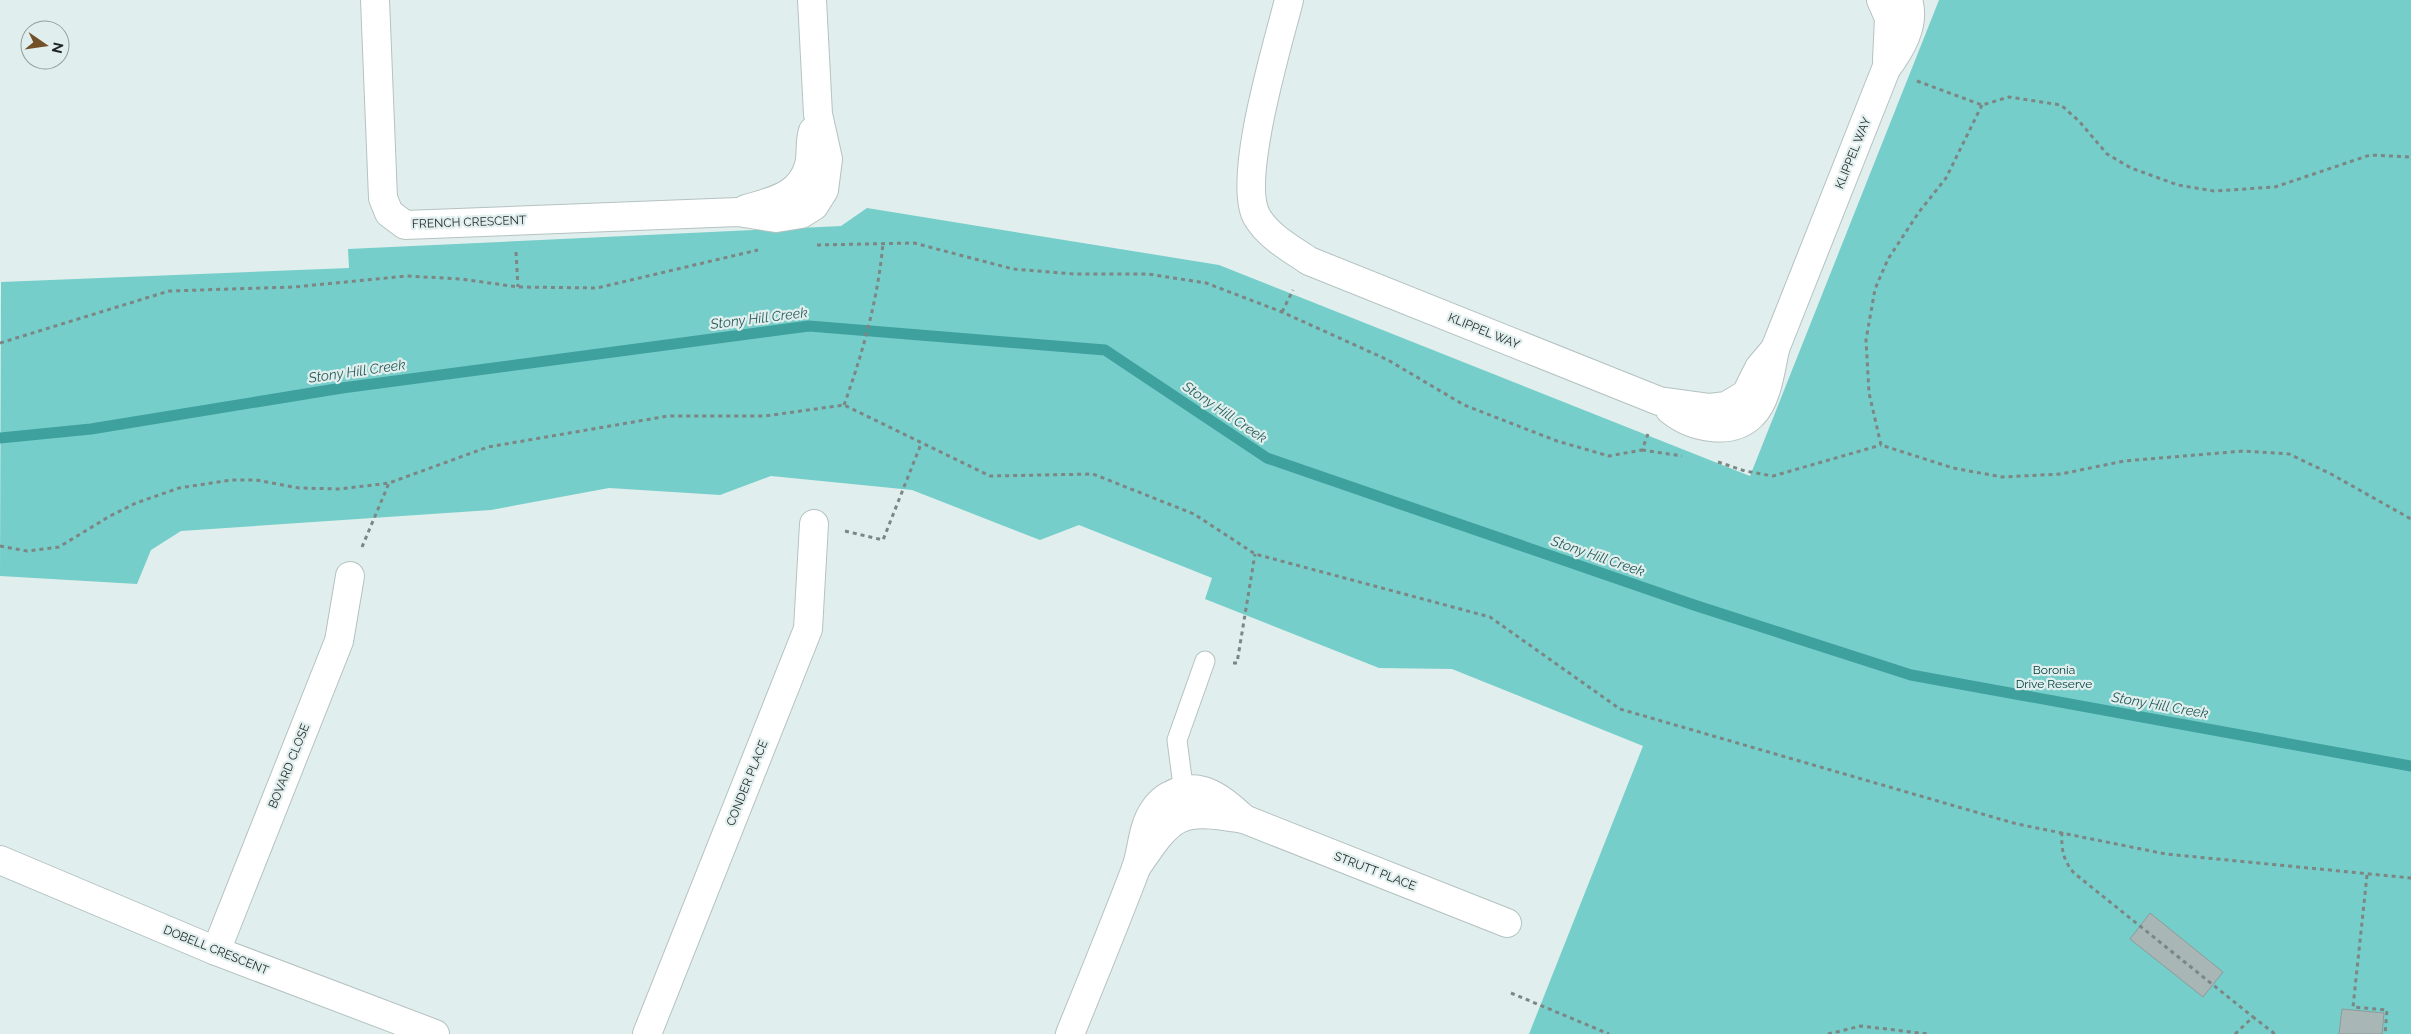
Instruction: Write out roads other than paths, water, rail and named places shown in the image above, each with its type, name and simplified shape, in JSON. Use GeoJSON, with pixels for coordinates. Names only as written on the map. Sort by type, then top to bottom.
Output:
{"type":"FeatureCollection","features":[{"type":"Feature","properties":{"kind":"street","name":"FRENCH CRESCENT"},"geometry":{"type":"LineString","coordinates":[[375,0],[383,198],[389,213],[405,225],[738,212],[793,193],[803,182],[809,165],[810,137],[818,114],[812,0]]}},
{"type":"Feature","properties":{"kind":"street","name":"KLIPPEL WAY"},"geometry":{"type":"LineString","coordinates":[[1288,0],[1252,154],[1251,189],[1256,215],[1270,234],[1309,261],[1659,401],[1677,416],[1707,428],[1733,426],[1753,414],[1766,388],[1775,349],[1886,69],[1898,52],[1908,30],[1908,0]]}},
{"type":"Feature","properties":{"kind":"street","name":"KLIPPEL WAY"},"geometry":{"type":"LineString","coordinates":[[1881,0],[1889,18],[1886,69]]}},
{"type":"Feature","properties":{"kind":"street","name":"CONDER PLACE"},"geometry":{"type":"LineString","coordinates":[[647,1034],[808,628],[814,524]]}},
{"type":"Feature","properties":{"kind":"street","name":"BOVARD CLOSE"},"geometry":{"type":"LineString","coordinates":[[216,951],[338,641],[350,576]]}},
{"type":"Feature","properties":{"kind":"street","name":"STRUTT PLACE"},"geometry":{"type":"LineString","coordinates":[[1186,802],[1215,814],[1244,819],[1507,923]]}},
{"type":"Feature","properties":{"kind":"street"},"geometry":{"type":"LineString","coordinates":[[1070,1034],[1136,868],[1158,835],[1171,824],[1186,802]]}},
{"type":"Feature","properties":{"kind":"street","name":"DOBELL CRESCENT"},"geometry":{"type":"LineString","coordinates":[[0,860],[216,951],[435,1034]]}},
{"type":"Feature","properties":{"kind":"lane"},"geometry":{"type":"LineString","coordinates":[[1186,802],[1177,740],[1205,661]]}},
{"type":"Feature","properties":{"kind":"waterway","name":"Stony Hill Creek"},"geometry":{"type":"LineString","coordinates":[[0,438],[91,429],[342,388],[809,326],[1105,350],[1267,458],[1694,605],[1911,675],[2411,766]]}},
{"type":"Feature","properties":{"kind":"park label","name":"Boronia Drive Reserve"},"geometry":{"type":"Point","coordinates":[2054,677]}}]}
